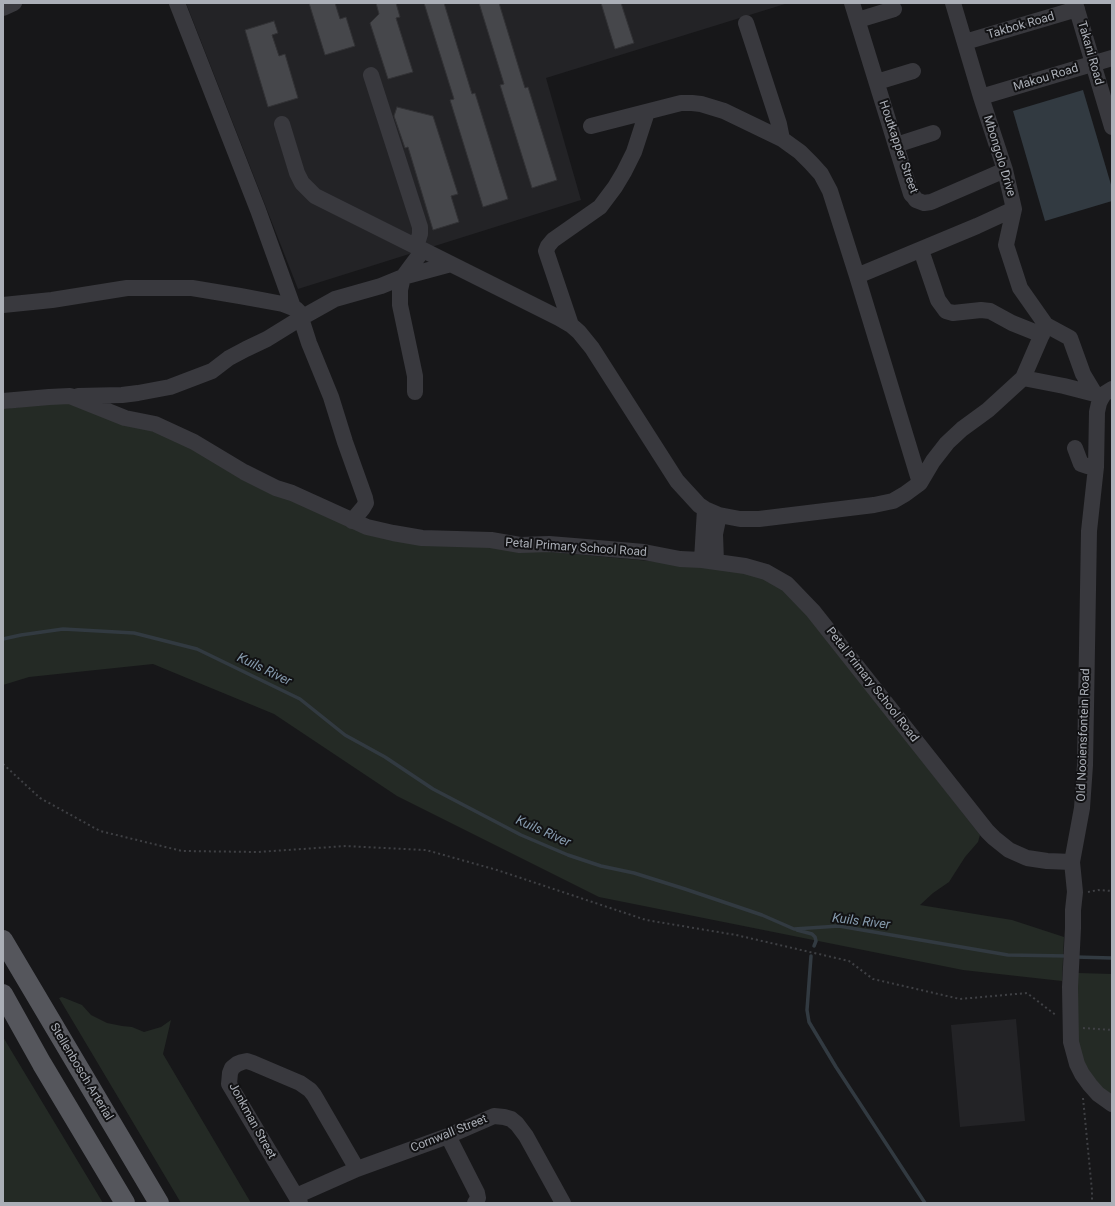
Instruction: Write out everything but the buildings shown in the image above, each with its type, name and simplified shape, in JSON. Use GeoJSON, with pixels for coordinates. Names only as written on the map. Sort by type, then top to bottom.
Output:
{"type":"FeatureCollection","features":[{"type":"Feature","properties":{"kind":"main road","name":"Stellenbosch Arterial"},"geometry":{"type":"LineString","coordinates":[[3,940],[159,1203]]}},
{"type":"Feature","properties":{"kind":"main road"},"geometry":{"type":"LineString","coordinates":[[3,994],[125,1203]]}},
{"type":"Feature","properties":{"kind":"street"},"geometry":{"type":"LineString","coordinates":[[3,8],[14,3]]}},
{"type":"Feature","properties":{"kind":"street"},"geometry":{"type":"LineString","coordinates":[[177,3],[331,397],[366,503],[352,521]]}},
{"type":"Feature","properties":{"kind":"street","name":"Houtkapper Street"},"geometry":{"type":"LineString","coordinates":[[852,3],[911,194],[916,200],[924,203],[931,202],[1005,170]]}},
{"type":"Feature","properties":{"kind":"street","name":"Mbongolo Drive"},"geometry":{"type":"LineString","coordinates":[[953,3],[981,97],[1005,170],[1014,210],[1006,245],[1020,288],[1044,330],[1070,338],[1083,374],[1103,394]]}},
{"type":"Feature","properties":{"kind":"street","name":"Takbok Road"},"geometry":{"type":"LineString","coordinates":[[965,42],[1076,6]]}},
{"type":"Feature","properties":{"kind":"street","name":"Takani Road"},"geometry":{"type":"LineString","coordinates":[[1076,6],[1111,122]]}},
{"type":"Feature","properties":{"kind":"street"},"geometry":{"type":"LineString","coordinates":[[858,20],[894,9]]}},
{"type":"Feature","properties":{"kind":"street"},"geometry":{"type":"LineString","coordinates":[[746,23],[779,124],[782,139]]}},
{"type":"Feature","properties":{"kind":"street","name":"Makou Road"},"geometry":{"type":"LineString","coordinates":[[981,97],[1112,58]]}},
{"type":"Feature","properties":{"kind":"street"},"geometry":{"type":"LineString","coordinates":[[877,82],[913,71]]}},
{"type":"Feature","properties":{"kind":"street"},"geometry":{"type":"LineString","coordinates":[[371,75],[420,227],[419,248],[403,277],[400,290],[400,305],[415,376],[415,392]]}},
{"type":"Feature","properties":{"kind":"street"},"geometry":{"type":"LineString","coordinates":[[591,126],[681,103],[701,104],[724,111],[782,139],[800,152],[821,174],[830,191],[920,482]]}},
{"type":"Feature","properties":{"kind":"street"},"geometry":{"type":"LineString","coordinates":[[571,325],[546,251],[553,240],[600,207],[611,193],[634,152],[647,112]]}},
{"type":"Feature","properties":{"kind":"street"},"geometry":{"type":"LineString","coordinates":[[282,124],[297,173],[302,183],[314,196],[571,325],[583,336],[592,348],[677,481],[699,505],[712,512],[740,519],[759,519],[874,505],[893,501],[920,482],[946,443],[988,410],[1023,378],[1044,330],[1012,323],[990,312],[980,310],[953,313],[946,311],[938,300],[921,250]]}},
{"type":"Feature","properties":{"kind":"street"},"geometry":{"type":"LineString","coordinates":[[896,145],[933,133]]}},
{"type":"Feature","properties":{"kind":"street"},"geometry":{"type":"LineString","coordinates":[[857,276],[1014,210]]}},
{"type":"Feature","properties":{"kind":"street"},"geometry":{"type":"LineString","coordinates":[[70,396],[132,395],[178,384],[212,371],[229,358],[267,339],[297,313],[335,299],[381,286],[403,277],[451,264]]}},
{"type":"Feature","properties":{"kind":"street"},"geometry":{"type":"LineString","coordinates":[[3,305],[52,300],[127,288],[192,288],[240,296],[297,313]]}},
{"type":"Feature","properties":{"kind":"street"},"geometry":{"type":"LineString","coordinates":[[1023,378],[1103,394]]}},
{"type":"Feature","properties":{"kind":"street","name":"Old Nooiensfontein Road"},"geometry":{"type":"LineString","coordinates":[[1103,394],[1097,412],[1096,467],[1089,531],[1085,765],[1082,808],[1072,862],[1075,892],[1070,987],[1070,1027],[1073,1053],[1082,1074],[1098,1094],[1112,1104]]}},
{"type":"Feature","properties":{"kind":"street","name":"Petal Primary School Road"},"geometry":{"type":"LineString","coordinates":[[3,401],[70,396],[126,418],[147,422],[170,430],[194,442],[244,472],[276,488],[292,493],[367,527],[393,533],[422,538],[491,540],[520,545],[549,544],[644,552],[680,559],[745,566],[766,572],[787,584],[814,611],[987,832],[1009,850],[1027,858],[1047,861],[1072,862]]}},
{"type":"Feature","properties":{"kind":"street"},"geometry":{"type":"LineString","coordinates":[[1075,448],[1081,464],[1096,467]]}},
{"type":"Feature","properties":{"kind":"street"},"geometry":{"type":"LineString","coordinates":[[709,561],[712,512]]}},
{"type":"Feature","properties":{"kind":"street","name":"Jonkman Street"},"geometry":{"type":"LineString","coordinates":[[298,1199],[229,1084],[230,1073],[232,1068],[237,1064],[246,1061],[253,1063],[300,1083],[310,1090],[357,1169]]}},
{"type":"Feature","properties":{"kind":"street","name":"Cornwall Street"},"geometry":{"type":"LineString","coordinates":[[298,1199],[357,1169],[448,1136],[494,1116],[511,1119],[518,1124],[563,1203]]}},
{"type":"Feature","properties":{"kind":"street"},"geometry":{"type":"LineString","coordinates":[[448,1136],[477,1193],[478,1198],[475,1203]]}},
{"type":"Feature","properties":{"kind":"path"},"geometry":{"type":"LineString","coordinates":[[3,764],[40,798],[100,831],[167,848],[182,851],[258,852],[346,846],[426,850],[497,870],[646,920],[736,935],[849,961],[873,979],[960,999],[1027,993],[1070,1027],[1112,1030]]}},
{"type":"Feature","properties":{"kind":"path"},"geometry":{"type":"LineString","coordinates":[[1075,892],[1085,893],[1098,890],[1112,891]]}},
{"type":"Feature","properties":{"kind":"path"},"geometry":{"type":"LineString","coordinates":[[1083,1098],[1092,1203]]}},
{"type":"Feature","properties":{"kind":"shaded area"},"geometry":{"type":"Polygon","coordinates":[[[186,3],[785,4],[546,78],[581,200],[298,289],[186,3]]]}},
{"type":"Feature","properties":{"kind":"shaded area"},"geometry":{"type":"Polygon","coordinates":[[[1083,90],[1112,188],[1112,201],[1045,221],[1013,111],[1083,90]]]}},
{"type":"Feature","properties":{"kind":"shaded area"},"geometry":{"type":"Polygon","coordinates":[[[69,401],[151,427],[350,523],[506,548],[725,569],[766,578],[786,590],[804,609],[980,835],[978,842],[965,857],[949,882],[933,893],[920,905],[1012,920],[1064,937],[1062,981],[963,970],[599,897],[397,796],[274,714],[153,664],[29,677],[3,685],[3,409],[69,401]]]}},
{"type":"Feature","properties":{"kind":"shaded area"},"geometry":{"type":"Polygon","coordinates":[[[1078,973],[1112,974],[1112,1099],[1096,1086],[1078,1051],[1078,973]]]}},
{"type":"Feature","properties":{"kind":"shaded area"},"geometry":{"type":"Polygon","coordinates":[[[62,997],[82,1005],[91,1015],[107,1023],[132,1027],[144,1032],[161,1027],[171,1020],[163,1054],[251,1203],[181,1203],[59,998],[62,997]]]}},
{"type":"Feature","properties":{"kind":"shaded area"},"geometry":{"type":"Polygon","coordinates":[[[1016,1019],[1025,1121],[960,1127],[951,1025],[1016,1019]]]}},
{"type":"Feature","properties":{"kind":"shaded area"},"geometry":{"type":"Polygon","coordinates":[[[3,1037],[103,1203],[3,1203],[3,1037]]]}},
{"type":"Feature","properties":{"kind":"waterway","name":"Kuils River"},"geometry":{"type":"LineString","coordinates":[[3,639],[63,629],[134,633],[197,649],[300,699],[345,735],[385,757],[433,789],[521,835],[568,855],[601,866],[634,873],[685,889],[762,915],[794,929],[839,926],[1008,955],[1067,956]]}},
{"type":"Feature","properties":{"kind":"waterway"},"geometry":{"type":"LineString","coordinates":[[797,930],[812,934],[816,941],[814,946]]}},
{"type":"Feature","properties":{"kind":"waterway"},"geometry":{"type":"LineString","coordinates":[[811,956],[807,1010],[809,1022],[836,1067],[925,1203]]}},
{"type":"Feature","properties":{"kind":"waterway","name":"Kuils River"},"geometry":{"type":"LineString","coordinates":[[1075,957],[1112,958]]}}]}
